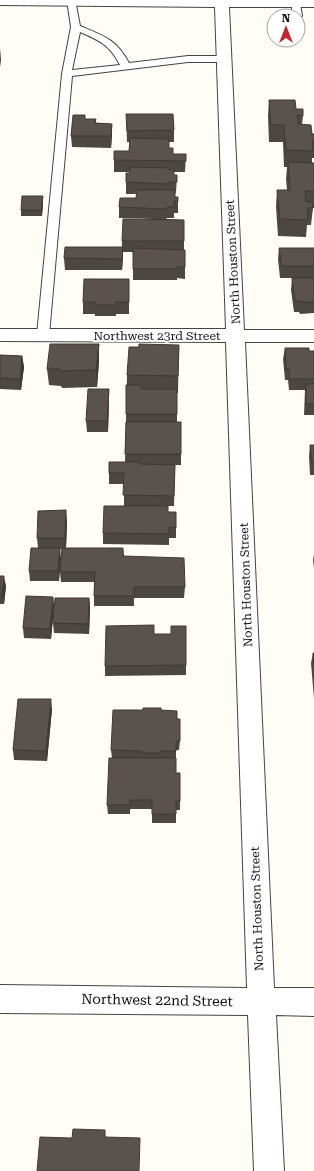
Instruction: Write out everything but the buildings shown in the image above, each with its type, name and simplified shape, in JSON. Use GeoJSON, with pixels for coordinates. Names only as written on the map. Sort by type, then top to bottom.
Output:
{"type":"FeatureCollection","features":[{"type":"Feature","properties":{"kind":"street"},"geometry":{"type":"LineString","coordinates":[[0,1],[222,1],[280,8]]}},
{"type":"Feature","properties":{"kind":"street","name":"North Houston Street"},"geometry":{"type":"LineString","coordinates":[[222,1],[269,1171]]}},
{"type":"Feature","properties":{"kind":"street"},"geometry":{"type":"LineString","coordinates":[[302,8],[314,3]]}},
{"type":"Feature","properties":{"kind":"street","name":"Northwest 23rd Street"},"geometry":{"type":"LineString","coordinates":[[0,334],[314,336]]}},
{"type":"Feature","properties":{"kind":"street","name":"Northwest 22nd Street"},"geometry":{"type":"LineString","coordinates":[[0,999],[314,1002]]}},
{"type":"Feature","properties":{"kind":"lane"},"geometry":{"type":"LineString","coordinates":[[43,335],[67,74],[76,27],[71,1]]}},
{"type":"Feature","properties":{"kind":"lane"},"geometry":{"type":"LineString","coordinates":[[76,27],[103,39],[118,51],[126,66]]}},
{"type":"Feature","properties":{"kind":"lane"},"geometry":{"type":"LineString","coordinates":[[67,74],[188,59],[224,59]]}}]}
